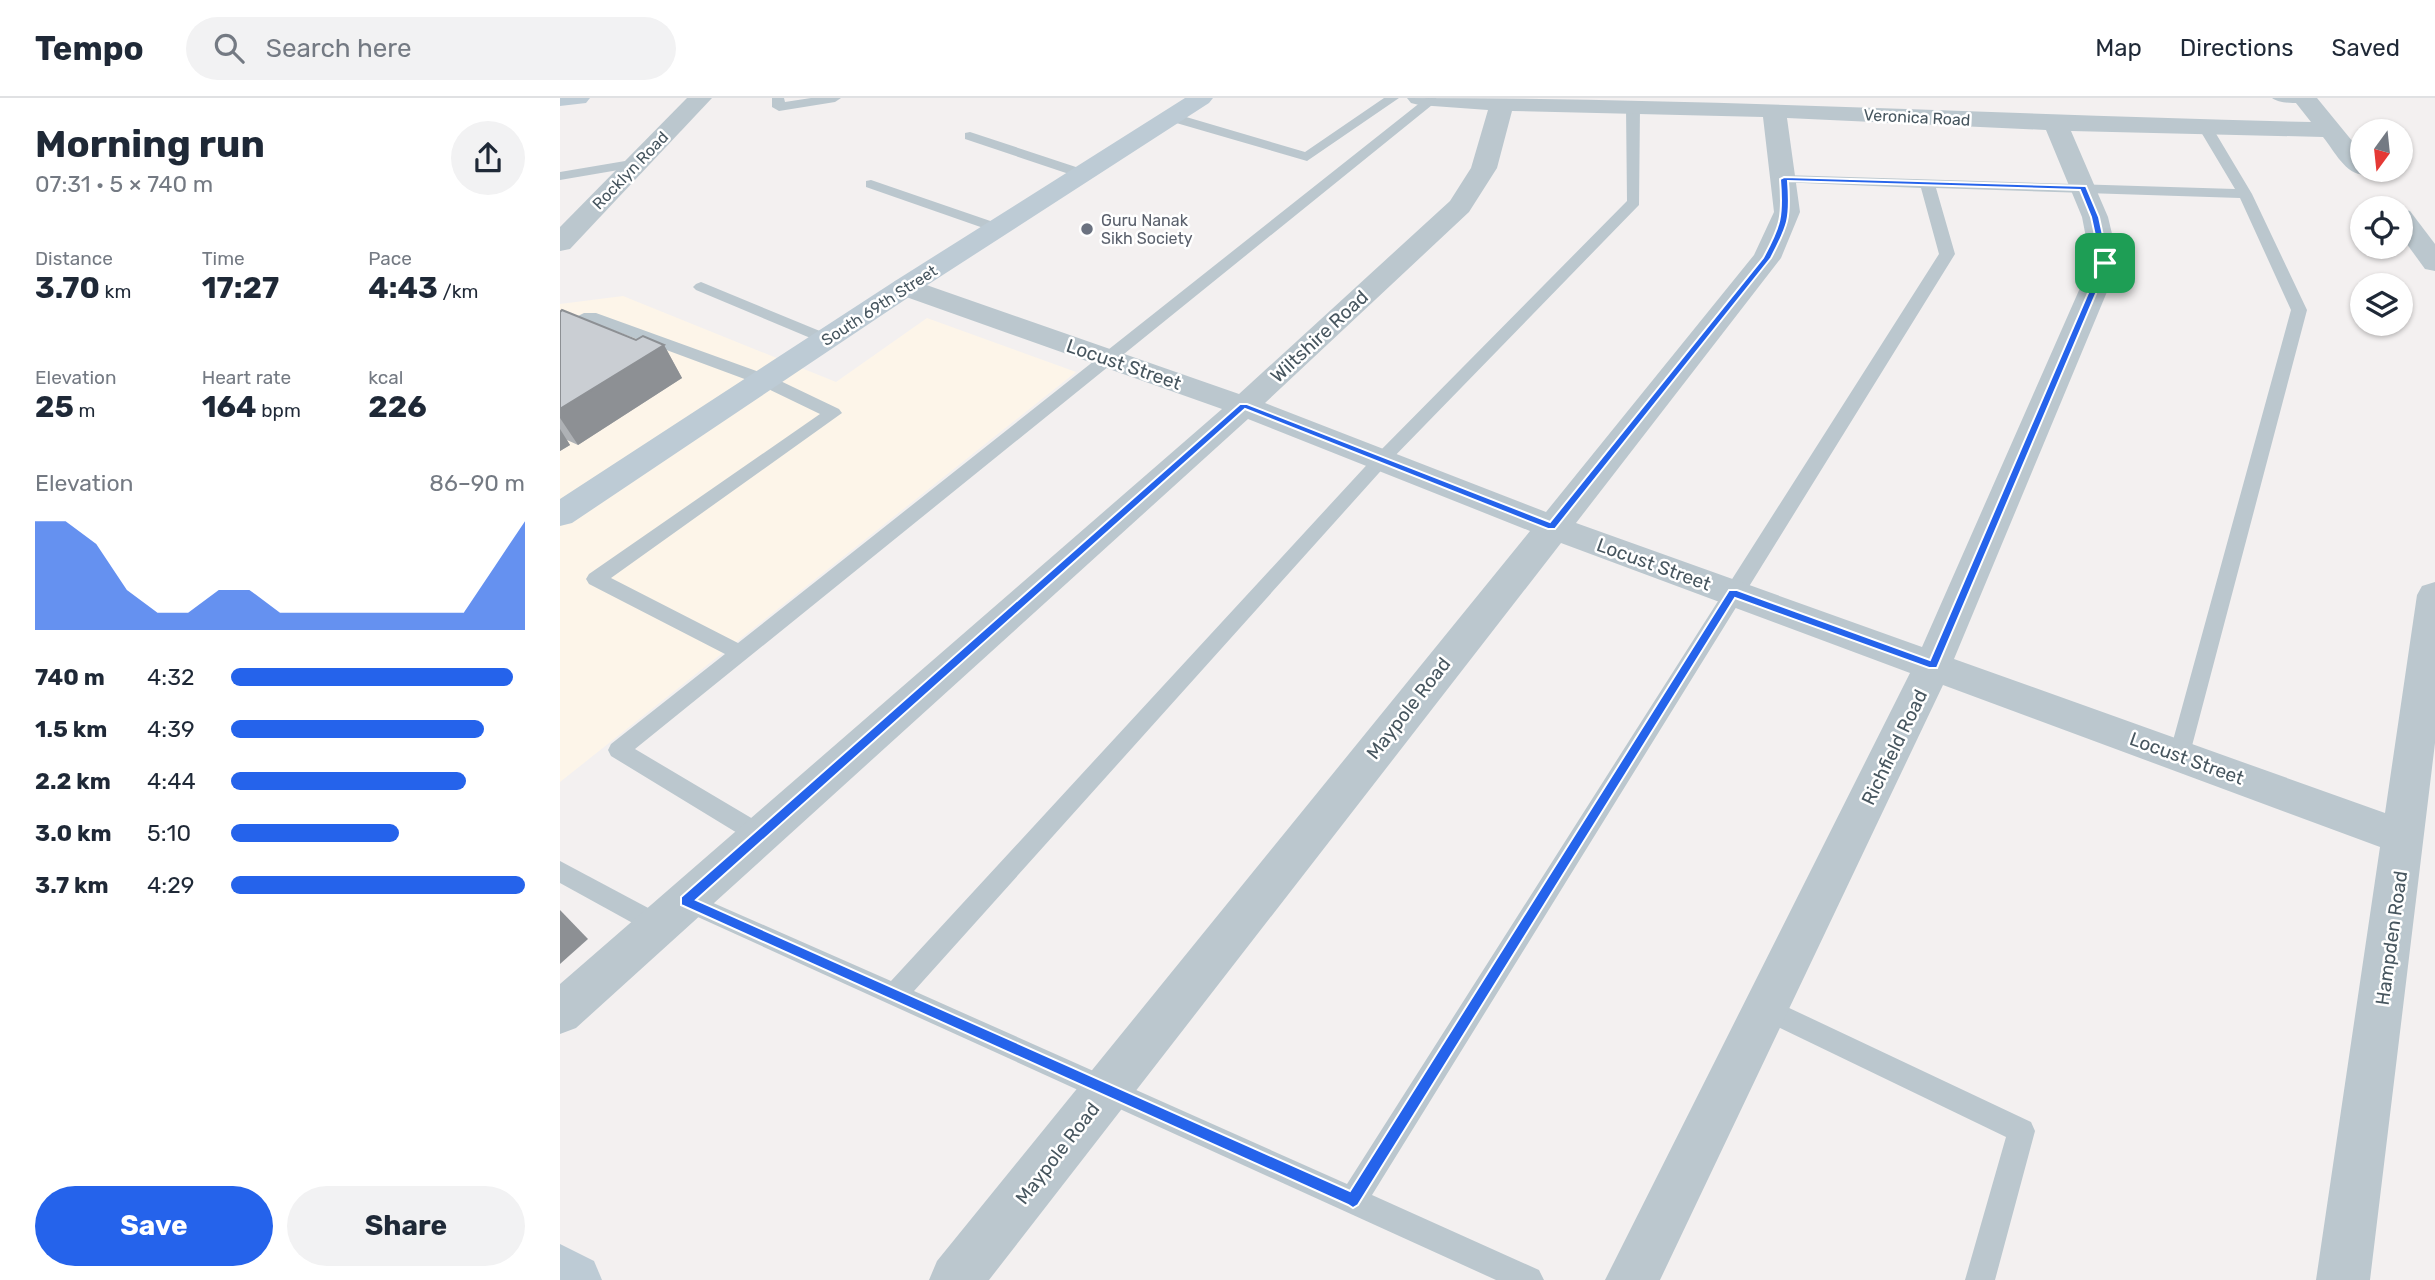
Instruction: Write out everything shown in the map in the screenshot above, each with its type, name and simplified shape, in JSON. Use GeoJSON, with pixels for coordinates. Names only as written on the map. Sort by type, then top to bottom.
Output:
{"type":"FeatureCollection","features":[{"type":"Feature","properties":{"kind":"main road"},"geometry":{"type":"LineString","coordinates":[[560,99],[578,98]]}},
{"type":"Feature","properties":{"kind":"main road","name":"South 69th Street"},"geometry":{"type":"LineString","coordinates":[[560,515],[905,287],[1201,98]]}},
{"type":"Feature","properties":{"kind":"main road"},"geometry":{"type":"LineString","coordinates":[[560,1271],[575,1280]]}},
{"type":"Feature","properties":{"kind":"street","name":"Rocklyn Road"},"geometry":{"type":"LineString","coordinates":[[560,243],[700,98]]}},
{"type":"Feature","properties":{"kind":"street"},"geometry":{"type":"LineString","coordinates":[[2304,98],[2433,256]]}},
{"type":"Feature","properties":{"kind":"street","name":"Veronica Road"},"geometry":{"type":"LineString","coordinates":[[1425,99],[1774,110],[2055,123],[2331,130]]}},
{"type":"Feature","properties":{"kind":"street","name":"Wiltshire Road"},"geometry":{"type":"LineString","coordinates":[[560,1013],[1244,406],[1460,206],[1484,168],[1518,102]]}},
{"type":"Feature","properties":{"kind":"street","name":"Maypole Road"},"geometry":{"type":"LineString","coordinates":[[957,1280],[1767,258],[1787,212],[1774,110]]}},
{"type":"Feature","properties":{"kind":"street","name":"Richfield Road"},"geometry":{"type":"LineString","coordinates":[[1632,1280],[1933,665],[2105,263],[2095,217],[2055,123]]}},
{"type":"Feature","properties":{"kind":"street","name":"Locust Street"},"geometry":{"type":"LineString","coordinates":[[905,287],[1244,406],[1552,527],[2404,838]]}},
{"type":"Feature","properties":{"kind":"street","name":"Hampden Road"},"geometry":{"type":"LineString","coordinates":[[2343,1280],[2435,595]]}},
{"type":"Feature","properties":{"kind":"lane"},"geometry":{"type":"LineString","coordinates":[[778,98],[779,107],[835,98]]}},
{"type":"Feature","properties":{"kind":"lane"},"geometry":{"type":"LineString","coordinates":[[1171,117],[1307,158],[1393,98]]}},
{"type":"Feature","properties":{"kind":"lane"},"geometry":{"type":"LineString","coordinates":[[2278,98],[2304,98]]}},
{"type":"Feature","properties":{"kind":"lane"},"geometry":{"type":"LineString","coordinates":[[760,835],[619,750],[1425,99]]}},
{"type":"Feature","properties":{"kind":"lane"},"geometry":{"type":"LineString","coordinates":[[895,994],[1381,460],[1634,202],[1633,107]]}},
{"type":"Feature","properties":{"kind":"lane"},"geometry":{"type":"LineString","coordinates":[[2180,755],[2299,310],[2245,194],[2206,127]]}},
{"type":"Feature","properties":{"kind":"lane"},"geometry":{"type":"LineString","coordinates":[[970,136],[1083,174]]}},
{"type":"Feature","properties":{"kind":"lane"},"geometry":{"type":"LineString","coordinates":[[560,176],[637,163]]}},
{"type":"Feature","properties":{"kind":"lane"},"geometry":{"type":"LineString","coordinates":[[1784,179],[2245,194]]}},
{"type":"Feature","properties":{"kind":"lane"},"geometry":{"type":"LineString","coordinates":[[1353,1200],[1947,254],[1927,183]]}},
{"type":"Feature","properties":{"kind":"lane"},"geometry":{"type":"LineString","coordinates":[[870,184],[997,228]]}},
{"type":"Feature","properties":{"kind":"lane"},"geometry":{"type":"LineString","coordinates":[[701,287],[826,340]]}},
{"type":"Feature","properties":{"kind":"lane"},"geometry":{"type":"LineString","coordinates":[[560,331],[590,316],[764,380],[833,413],[596,579],[740,653]]}},
{"type":"Feature","properties":{"kind":"lane"},"geometry":{"type":"LineString","coordinates":[[560,871],[658,925]]}},
{"type":"Feature","properties":{"kind":"lane"},"geometry":{"type":"LineString","coordinates":[[686,901],[1529,1280]]}},
{"type":"Feature","properties":{"kind":"lane"},"geometry":{"type":"LineString","coordinates":[[1766,1009],[2021,1131],[1980,1280]]}},
{"type":"Feature","properties":{"kind":"shaded area"},"geometry":{"type":"Polygon","coordinates":[[[623,296],[836,382],[927,318],[1076,372],[560,782],[560,304],[623,296]]]}},
{"type":"Feature","properties":{"kind":"building"},"geometry":{"type":"Polygon","coordinates":[[[562,310],[636,340],[643,336],[664,345],[560,409],[562,310]]]}},
{"type":"Feature","properties":{"kind":"place","name":"Guru Nanak Sikh Society"},"geometry":{"type":"Point","coordinates":[1087,229]}},
{"type":"Feature","properties":{"kind":"route"},"geometry":{"type":"LineString","coordinates":[[1784,179],[2083,188],[2095,217],[2105,263],[1933,665],[1733,593],[1353,1200],[686,901],[1244,406],[1552,527],[1767,258],[1787,212],[1784,179]]}}]}
